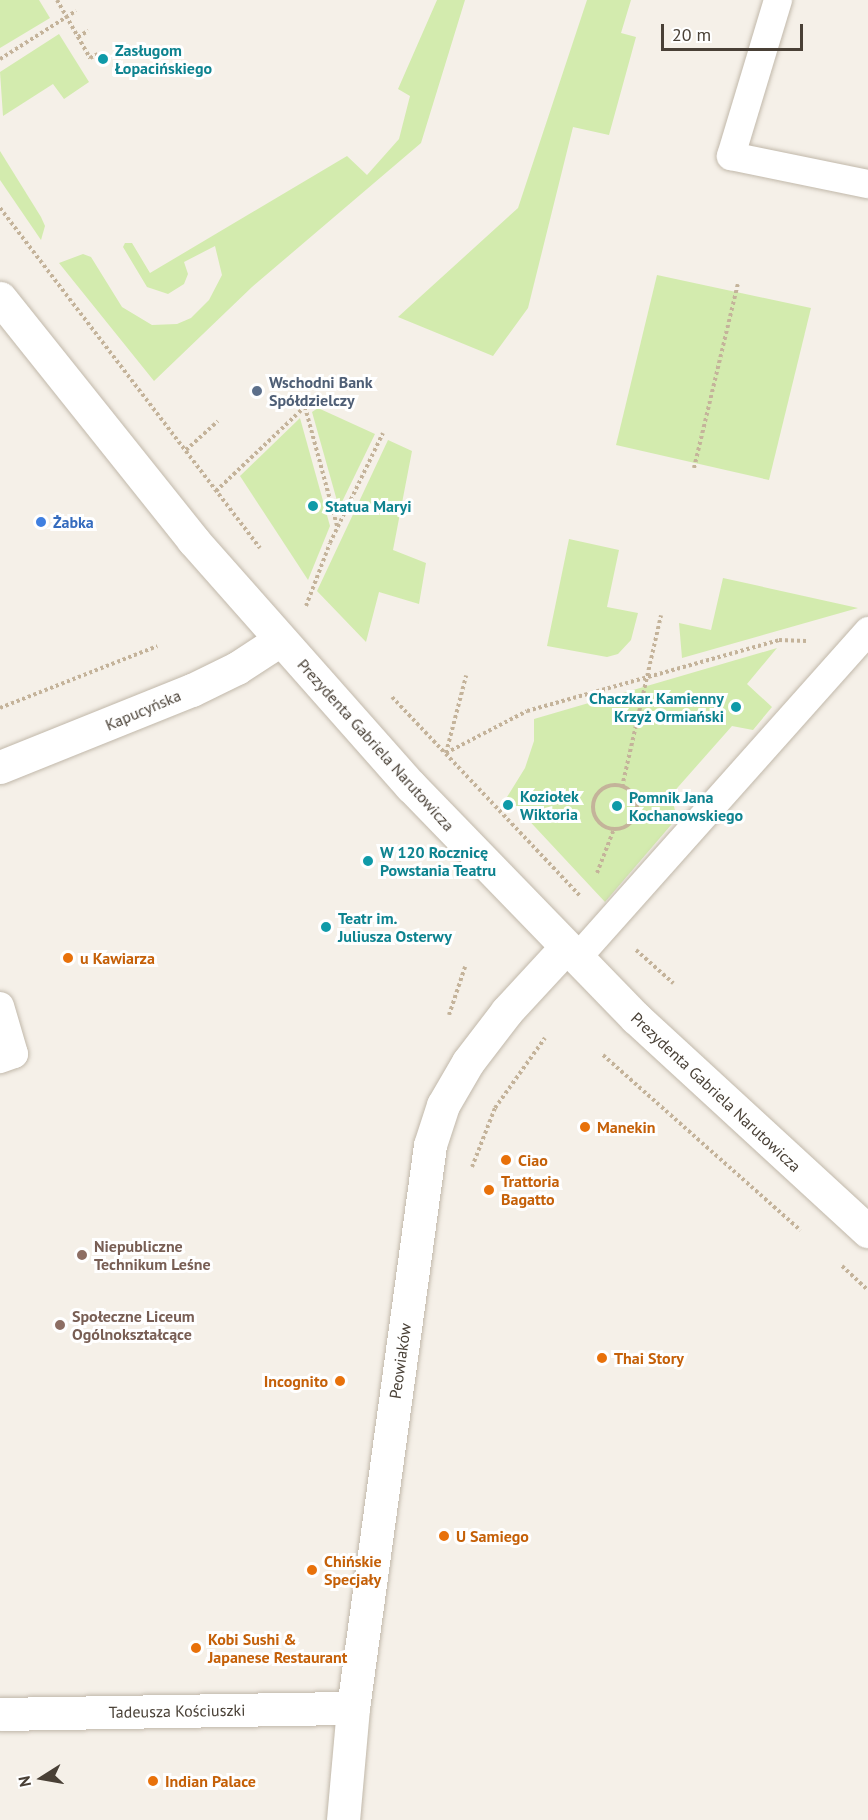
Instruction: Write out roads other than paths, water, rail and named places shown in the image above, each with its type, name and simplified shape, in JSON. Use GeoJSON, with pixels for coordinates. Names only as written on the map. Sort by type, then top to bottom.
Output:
{"type":"FeatureCollection","features":[{"type":"Feature","properties":{"kind":"street","name":"Prezydenta Gabriela Narutowicza"},"geometry":{"type":"LineString","coordinates":[[0,298],[185,531],[411,786],[636,1018],[868,1231]]}},
{"type":"Feature","properties":{"kind":"street","name":"Kapucyńska"},"geometry":{"type":"LineString","coordinates":[[0,767],[192,690],[237,668],[280,640]]}},
{"type":"Feature","properties":{"kind":"street","name":"Peowiaków"},"geometry":{"type":"LineString","coordinates":[[343,1820],[353,1708],[430,1145],[443,1106],[468,1062],[507,1011],[572,952]]}},
{"type":"Feature","properties":{"kind":"street","name":"Tadeusza Kościuszki"},"geometry":{"type":"LineString","coordinates":[[0,1714],[353,1708]]}},
{"type":"Feature","properties":{"kind":"lane"},"geometry":{"type":"LineString","coordinates":[[778,0],[731,156],[868,184]]}},
{"type":"Feature","properties":{"kind":"lane"},"geometry":{"type":"LineString","coordinates":[[572,952],[609,925],[864,637]]}},
{"type":"Feature","properties":{"kind":"lane"},"geometry":{"type":"LineString","coordinates":[[0,1006],[14,1054],[0,1059]]}},
{"type":"Feature","properties":{"kind":"place","name":"Zasługom Łopacińskiego"},"geometry":{"type":"Point","coordinates":[103,59]}},
{"type":"Feature","properties":{"kind":"place","name":"Wschodni Bank Spółdzielczy"},"geometry":{"type":"Point","coordinates":[257,391]}},
{"type":"Feature","properties":{"kind":"place","name":"Statua Maryi"},"geometry":{"type":"Point","coordinates":[313,506]}},
{"type":"Feature","properties":{"kind":"place","name":"Żabka"},"geometry":{"type":"Point","coordinates":[41,522]}},
{"type":"Feature","properties":{"kind":"place","name":"Chaczkar. Kamienny Krzyż Ormiański"},"geometry":{"type":"Point","coordinates":[736,707]}},
{"type":"Feature","properties":{"kind":"place","name":"Koziołek Wiktoria"},"geometry":{"type":"Point","coordinates":[508,805]}},
{"type":"Feature","properties":{"kind":"place","name":"Pomnik Jana Kochanowskiego"},"geometry":{"type":"Point","coordinates":[617,806]}},
{"type":"Feature","properties":{"kind":"place","name":"W 120 Rocznicę Powstania Teatru"},"geometry":{"type":"Point","coordinates":[368,861]}},
{"type":"Feature","properties":{"kind":"place","name":"Teatr im. Juliusza Osterwy"},"geometry":{"type":"Point","coordinates":[326,927]}},
{"type":"Feature","properties":{"kind":"place","name":"u Kawiarza"},"geometry":{"type":"Point","coordinates":[68,958]}},
{"type":"Feature","properties":{"kind":"place","name":"Manekin"},"geometry":{"type":"Point","coordinates":[585,1127]}},
{"type":"Feature","properties":{"kind":"place","name":"Ciao"},"geometry":{"type":"Point","coordinates":[506,1160]}},
{"type":"Feature","properties":{"kind":"place","name":"Trattoria Bagatto"},"geometry":{"type":"Point","coordinates":[489,1190]}},
{"type":"Feature","properties":{"kind":"place","name":"Niepubliczne Technikum Leśne"},"geometry":{"type":"Point","coordinates":[82,1255]}},
{"type":"Feature","properties":{"kind":"place","name":"Społeczne Liceum Ogólnokształcące"},"geometry":{"type":"Point","coordinates":[60,1325]}},
{"type":"Feature","properties":{"kind":"place","name":"Thai Story"},"geometry":{"type":"Point","coordinates":[602,1358]}},
{"type":"Feature","properties":{"kind":"place","name":"Incognito"},"geometry":{"type":"Point","coordinates":[340,1381]}},
{"type":"Feature","properties":{"kind":"place","name":"U Samiego"},"geometry":{"type":"Point","coordinates":[444,1536]}},
{"type":"Feature","properties":{"kind":"place","name":"Chińskie Specjały"},"geometry":{"type":"Point","coordinates":[312,1570]}},
{"type":"Feature","properties":{"kind":"place","name":"Kobi Sushi & Japanese Restaurant"},"geometry":{"type":"Point","coordinates":[196,1648]}},
{"type":"Feature","properties":{"kind":"place","name":"Indian Palace"},"geometry":{"type":"Point","coordinates":[153,1781]}}]}
